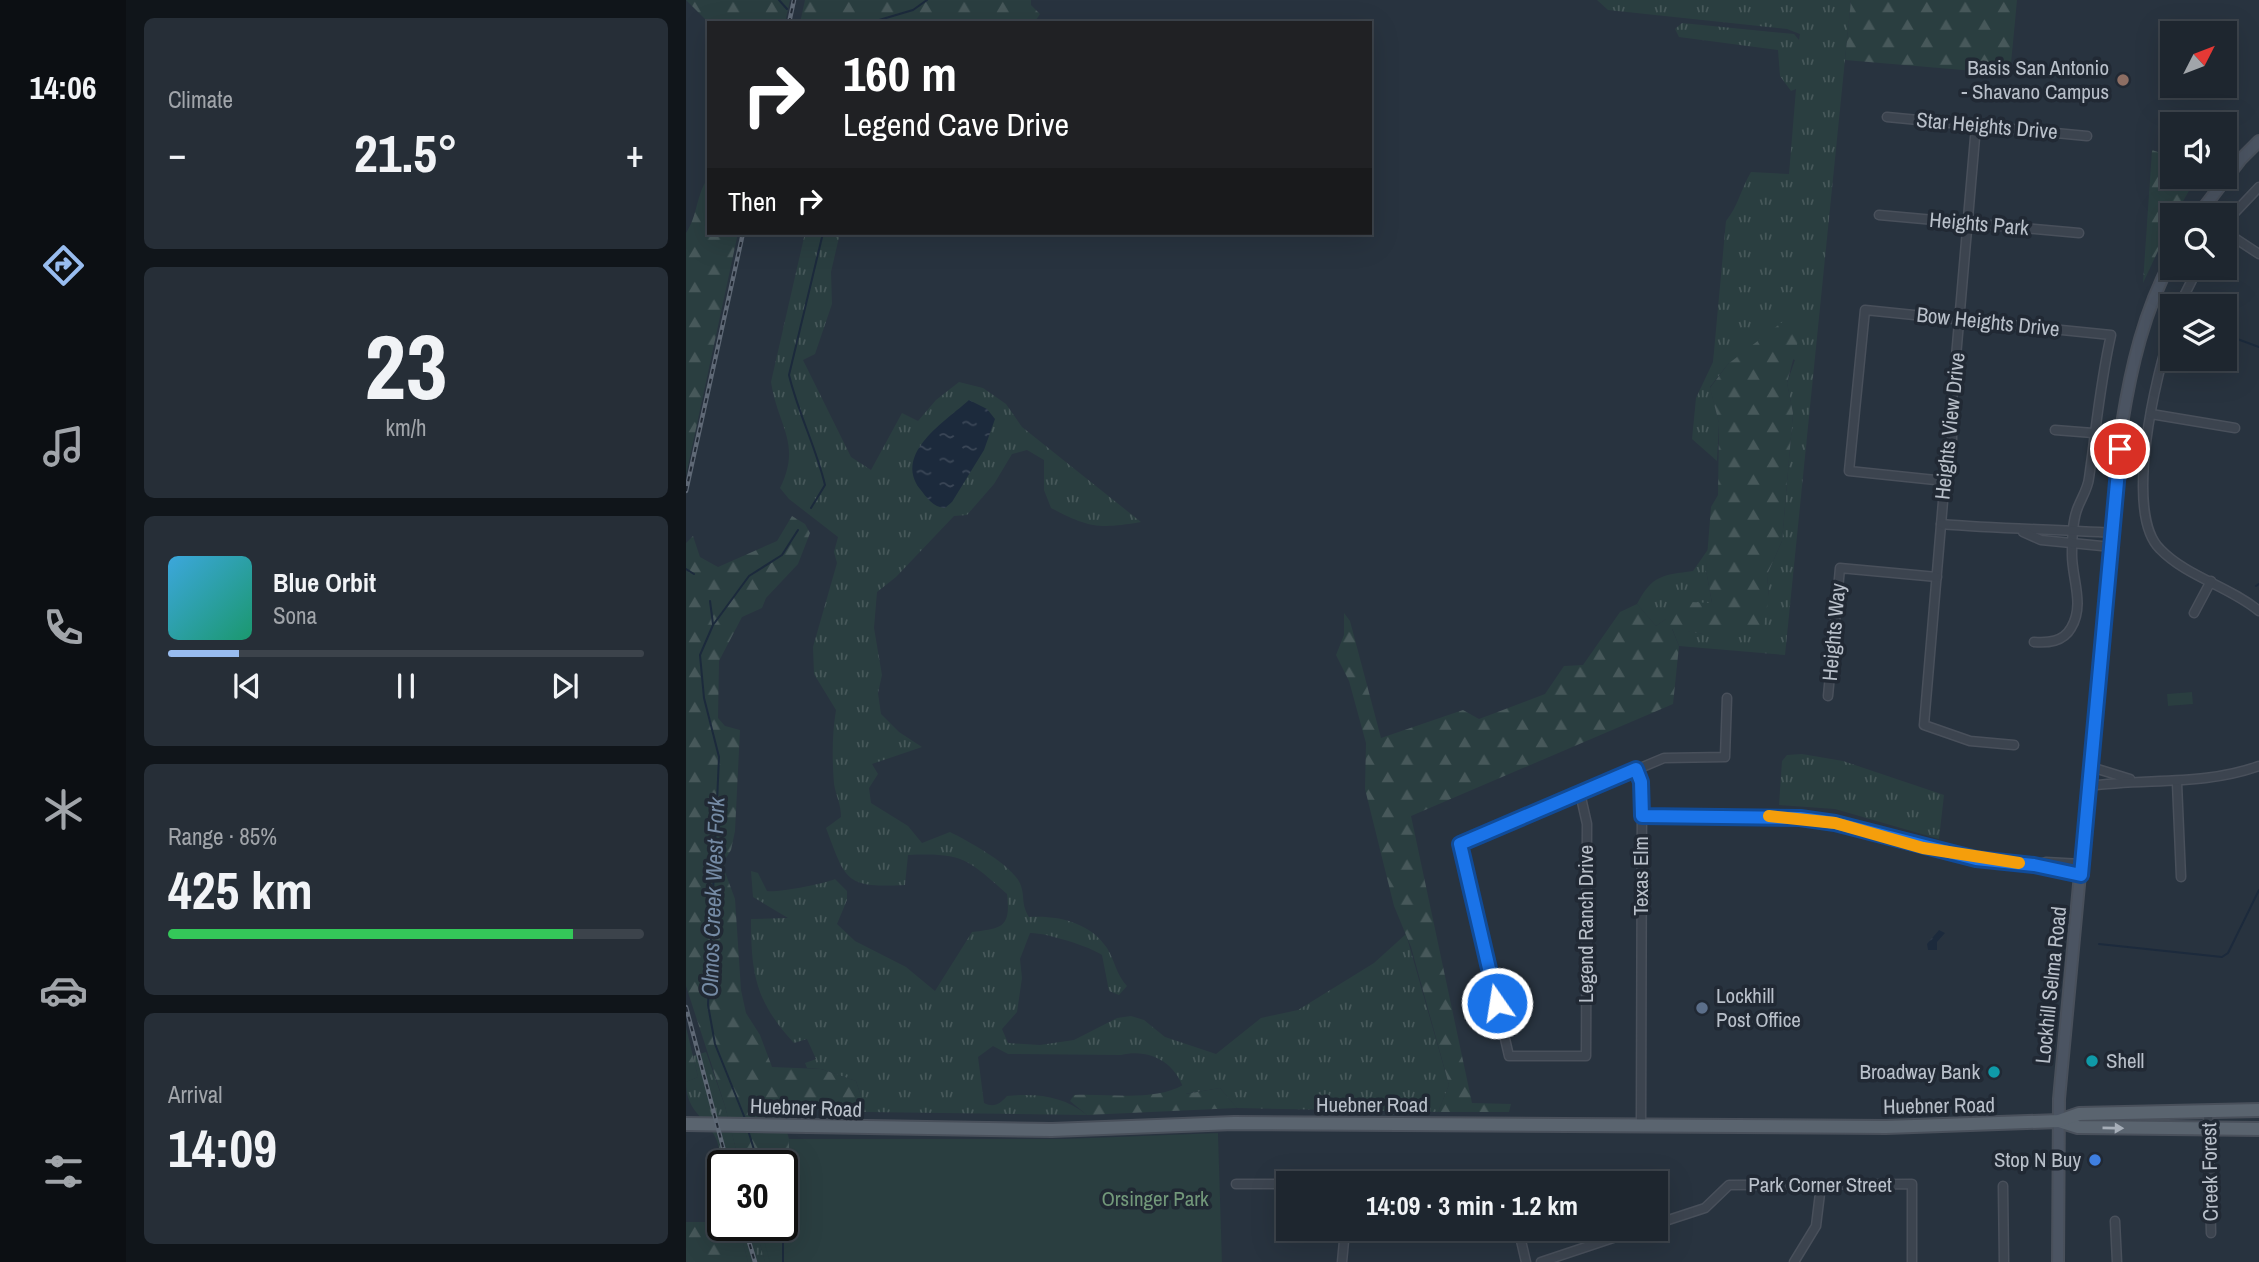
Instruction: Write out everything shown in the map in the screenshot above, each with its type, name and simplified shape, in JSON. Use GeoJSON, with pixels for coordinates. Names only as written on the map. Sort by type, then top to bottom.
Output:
{"type":"FeatureCollection","features":[{"type":"Feature","properties":{"kind":"main road"},"geometry":{"type":"LineString","coordinates":[[2208,203],[2259,141]]}},
{"type":"Feature","properties":{"kind":"main road","name":"Lockhill Selma Road"},"geometry":{"type":"LineString","coordinates":[[2059,1262],[2059,1121],[2113,533],[2130,375],[2143,327],[2163,280]]}},
{"type":"Feature","properties":{"kind":"main road","name":"Huebner Road"},"geometry":{"type":"LineString","coordinates":[[686,1124],[1052,1130],[1234,1123],[1886,1126],[2059,1121],[2079,1114],[2259,1110]]}},
{"type":"Feature","properties":{"kind":"main road","name":"Huebner Road"},"geometry":{"type":"LineString","coordinates":[[2059,1121],[2078,1127],[2259,1129]]}},
{"type":"Feature","properties":{"kind":"street","name":"Star Heights Drive"},"geometry":{"type":"LineString","coordinates":[[1887,117],[2087,136]]}},
{"type":"Feature","properties":{"kind":"street","name":"Heights View Drive"},"geometry":{"type":"LineString","coordinates":[[1976,126],[1952,403],[1952,439],[1945,481],[1924,726],[1970,741],[2014,745]]}},
{"type":"Feature","properties":{"kind":"street"},"geometry":{"type":"LineString","coordinates":[[2237,210],[2259,187]]}},
{"type":"Feature","properties":{"kind":"street","name":"Heights Park"},"geometry":{"type":"LineString","coordinates":[[1879,215],[2079,233]]}},
{"type":"Feature","properties":{"kind":"street"},"geometry":{"type":"LineString","coordinates":[[2237,240],[2259,254]]}},
{"type":"Feature","properties":{"kind":"street","name":"Bow Heights Drive"},"geometry":{"type":"LineString","coordinates":[[1945,481],[1849,471],[1865,310],[2111,335],[2093,433]]}},
{"type":"Feature","properties":{"kind":"street"},"geometry":{"type":"LineString","coordinates":[[2160,364],[2151,414],[2143,492],[2146,529],[2151,540],[2168,556],[2259,611]]}},
{"type":"Feature","properties":{"kind":"street"},"geometry":{"type":"LineString","coordinates":[[2151,414],[2235,428]]}},
{"type":"Feature","properties":{"kind":"street"},"geometry":{"type":"LineString","coordinates":[[2034,642],[2058,640],[2073,627],[2078,604],[2072,569],[2072,543],[2077,510],[2089,480],[2093,433],[2055,430]]}},
{"type":"Feature","properties":{"kind":"street"},"geometry":{"type":"LineString","coordinates":[[1941,524],[2023,532],[2041,528],[2113,533]]}},
{"type":"Feature","properties":{"kind":"street"},"geometry":{"type":"LineString","coordinates":[[2023,532],[2041,540],[2112,547]]}},
{"type":"Feature","properties":{"kind":"street","name":"Heights Way"},"geometry":{"type":"LineString","coordinates":[[1828,695],[1840,568],[1937,577]]}},
{"type":"Feature","properties":{"kind":"street"},"geometry":{"type":"LineString","coordinates":[[2193,613],[2211,581]]}},
{"type":"Feature","properties":{"kind":"street"},"geometry":{"type":"LineString","coordinates":[[1580,793],[1636,769],[1673,757],[1725,757],[1727,698]]}},
{"type":"Feature","properties":{"kind":"street"},"geometry":{"type":"LineString","coordinates":[[2089,786],[2136,781],[2176,783],[2222,778],[2259,766]]}},
{"type":"Feature","properties":{"kind":"street"},"geometry":{"type":"LineString","coordinates":[[2091,767],[2136,781]]}},
{"type":"Feature","properties":{"kind":"street"},"geometry":{"type":"LineString","coordinates":[[1636,769],[1641,782],[1642,816]]}},
{"type":"Feature","properties":{"kind":"street"},"geometry":{"type":"LineString","coordinates":[[2176,783],[2181,877]]}},
{"type":"Feature","properties":{"kind":"street","name":"Legend Ranch Drive"},"geometry":{"type":"LineString","coordinates":[[1580,793],[1587,824],[1586,1056],[1510,1056],[1460,844],[1580,793]]}},
{"type":"Feature","properties":{"kind":"street","name":"Texas Elm"},"geometry":{"type":"LineString","coordinates":[[1641,1125],[1642,816],[1800,818],[1835,823],[1976,859],[2081,870]]}},
{"type":"Feature","properties":{"kind":"street","name":"Creek Forest"},"geometry":{"type":"LineString","coordinates":[[2208,1110],[2211,1233]]}},
{"type":"Feature","properties":{"kind":"street"},"geometry":{"type":"LineString","coordinates":[[1236,1184],[1276,1184]]}},
{"type":"Feature","properties":{"kind":"street","name":"Park Corner Street"},"geometry":{"type":"LineString","coordinates":[[1668,1220],[1704,1208],[1729,1185],[1912,1184],[1912,1262]]}},
{"type":"Feature","properties":{"kind":"street"},"geometry":{"type":"LineString","coordinates":[[1794,1262],[1816,1226],[1821,1185]]}},
{"type":"Feature","properties":{"kind":"street"},"geometry":{"type":"LineString","coordinates":[[2003,1186],[2004,1262]]}},
{"type":"Feature","properties":{"kind":"street"},"geometry":{"type":"LineString","coordinates":[[2115,1220],[2117,1262]]}},
{"type":"Feature","properties":{"kind":"street"},"geometry":{"type":"LineString","coordinates":[[1342,1262],[1343,1241]]}},
{"type":"Feature","properties":{"kind":"street"},"geometry":{"type":"LineString","coordinates":[[1521,1241],[1526,1262]]}},
{"type":"Feature","properties":{"kind":"street"},"geometry":{"type":"LineString","coordinates":[[1541,1262],[1596,1241]]}},
{"type":"Feature","properties":{"kind":"green space"},"geometry":{"type":"Polygon","coordinates":[[[686,0],[790,0],[785,21],[707,21],[686,0]]]}},
{"type":"Feature","properties":{"kind":"green space"},"geometry":{"type":"Polygon","coordinates":[[[805,0],[1031,0],[1031,5],[1040,14],[1035,21],[800,21],[805,0]]]}},
{"type":"Feature","properties":{"kind":"green space"},"geometry":{"type":"Polygon","coordinates":[[[1597,0],[1851,0],[1785,655],[1679,646],[1672,628],[1703,634],[1769,597],[1767,575],[1782,541],[1793,413],[1787,383],[1795,360],[1757,344],[1728,364],[1710,387],[1719,423],[1717,461],[1692,439],[1696,398],[1713,362],[1726,221],[1751,172],[1789,174],[1796,89],[1791,91],[1780,76],[1778,50],[1679,37],[1675,29],[1682,23],[1794,34],[1799,40],[1800,34],[1787,29],[1608,10],[1597,0]]]}},
{"type":"Feature","properties":{"kind":"green space"},"geometry":{"type":"Polygon","coordinates":[[[1851,0],[2017,0],[2010,74],[1845,60],[1851,0]]]}},
{"type":"Feature","properties":{"kind":"green space"},"geometry":{"type":"Polygon","coordinates":[[[2152,150],[2160,153],[2160,189],[2190,189],[2182,203],[2160,203],[2160,247],[2143,283],[2152,150]]]}},
{"type":"Feature","properties":{"kind":"green space"},"geometry":{"type":"Polygon","coordinates":[[[707,180],[707,235],[738,235],[686,475],[686,233],[707,180]]]}},
{"type":"Feature","properties":{"kind":"green space"},"geometry":{"type":"Polygon","coordinates":[[[805,235],[840,235],[831,272],[832,304],[815,354],[803,360],[851,457],[871,470],[902,413],[918,421],[936,400],[959,382],[983,388],[1006,404],[1022,427],[1141,522],[1115,526],[1094,525],[1075,520],[1051,508],[1044,490],[1044,460],[1027,450],[1012,454],[994,484],[967,515],[954,516],[896,577],[877,592],[874,628],[882,675],[878,693],[881,714],[899,732],[922,747],[872,764],[878,774],[869,788],[871,803],[908,826],[922,843],[950,832],[1001,862],[1017,878],[1029,917],[1062,919],[1092,932],[1107,948],[1127,986],[1119,995],[1109,991],[1102,955],[1097,952],[1056,937],[1030,933],[1020,959],[1022,978],[1017,1012],[1002,1029],[1008,1043],[1040,1045],[1074,1040],[1117,1018],[1131,1016],[1144,1020],[1165,1037],[1216,1054],[1261,1018],[1298,1010],[1374,963],[1406,934],[1449,1085],[1438,1112],[1237,1108],[1220,1088],[1185,1094],[1176,1074],[1153,1056],[1132,1053],[1008,1054],[993,1046],[978,1057],[984,1103],[997,1104],[1007,1096],[1050,1097],[1087,1115],[866,1112],[856,1081],[821,1069],[807,1068],[805,1063],[816,1059],[807,1039],[794,1043],[771,1014],[758,987],[752,956],[751,919],[788,918],[753,897],[751,871],[758,873],[767,891],[801,888],[835,879],[847,891],[847,900],[837,924],[855,941],[906,967],[935,991],[972,932],[1002,924],[1006,920],[1008,905],[1007,894],[972,865],[953,857],[908,855],[905,885],[885,886],[870,885],[850,878],[838,860],[826,828],[841,817],[833,765],[836,710],[814,674],[813,647],[837,563],[834,552],[838,537],[789,499],[780,488],[789,459],[789,447],[771,382],[805,235]]]}},
{"type":"Feature","properties":{"kind":"green space"},"geometry":{"type":"Polygon","coordinates":[[[1796,319],[1799,337],[1787,383],[1793,413],[1782,541],[1767,575],[1769,597],[1763,629],[1703,634],[1672,629],[1679,646],[1673,704],[1411,816],[1472,1103],[1511,1104],[1509,1112],[1438,1112],[1449,1085],[1411,947],[1394,906],[1365,789],[1366,743],[1349,681],[1336,655],[1344,635],[1344,613],[1350,621],[1381,738],[1463,710],[1479,719],[1545,694],[1564,666],[1583,665],[1620,612],[1637,604],[1656,626],[1666,619],[1668,601],[1712,603],[1706,570],[1711,507],[1718,495],[1719,423],[1710,388],[1728,364],[1785,320],[1796,319]]]}},
{"type":"Feature","properties":{"kind":"green space"},"geometry":{"type":"Polygon","coordinates":[[[792,516],[805,524],[810,533],[798,564],[766,598],[762,608],[742,617],[719,661],[718,718],[725,726],[740,730],[735,831],[731,850],[724,861],[735,899],[741,990],[746,1013],[760,1035],[772,1067],[821,1069],[856,1081],[866,1112],[780,1108],[789,1150],[736,1150],[725,1106],[686,986],[686,543],[693,536],[700,557],[718,567],[777,541],[792,516]]]}},
{"type":"Feature","properties":{"kind":"green space"},"geometry":{"type":"Polygon","coordinates":[[[1709,548],[1706,570],[1712,603],[1666,619],[1656,626],[1637,604],[1642,594],[1659,578],[1693,571],[1709,548]]]}},
{"type":"Feature","properties":{"kind":"green space"},"geometry":{"type":"Polygon","coordinates":[[[2192,692],[2193,704],[2168,706],[2167,694],[2192,692]]]}},
{"type":"Feature","properties":{"kind":"green space"},"geometry":{"type":"Polygon","coordinates":[[[1802,754],[1843,761],[1944,795],[1939,839],[1835,809],[1779,805],[1782,761],[1787,755],[1802,754]]]}},
{"type":"Feature","properties":{"kind":"green space"},"geometry":{"type":"Polygon","coordinates":[[[686,1027],[698,1077],[686,1082],[686,1027]]]}},
{"type":"Feature","properties":{"kind":"green space"},"geometry":{"type":"Polygon","coordinates":[[[706,1052],[725,1106],[736,1150],[719,1150],[713,1133],[693,1108],[686,1082],[698,1077],[693,1056],[706,1052]]]}},
{"type":"Feature","properties":{"kind":"green space"},"geometry":{"type":"Polygon","coordinates":[[[1183,1085],[1186,1094],[1220,1088],[1237,1108],[1087,1115],[1070,1101],[1074,1095],[1144,1095],[1183,1085]]]}},
{"type":"Feature","properties":{"kind":"green space","name":"Orsinger Park"},"geometry":{"type":"Polygon","coordinates":[[[1218,1133],[1222,1262],[770,1262],[764,1241],[798,1241],[798,1150],[790,1150],[789,1139],[1064,1139],[1218,1133]]]}},
{"type":"Feature","properties":{"kind":"green space"},"geometry":{"type":"Polygon","coordinates":[[[798,1175],[892,1262],[765,1262],[759,1241],[798,1241],[798,1175]]]}},
{"type":"Feature","properties":{"kind":"green space"},"geometry":{"type":"Polygon","coordinates":[[[686,1222],[707,1222],[707,1241],[742,1241],[748,1262],[686,1262],[686,1222]]]}},
{"type":"Feature","properties":{"kind":"green space"},"geometry":{"type":"Polygon","coordinates":[[[742,1241],[759,1241],[765,1262],[748,1262],[742,1241]]]}},
{"type":"Feature","properties":{"kind":"water"},"geometry":{"type":"Polygon","coordinates":[[[969,400],[987,409],[995,419],[984,450],[952,502],[945,508],[937,506],[920,489],[913,476],[913,463],[926,439],[969,400]]]}},
{"type":"Feature","properties":{"kind":"water"},"geometry":{"type":"Polygon","coordinates":[[[1939,930],[1945,933],[1937,942],[1937,950],[1928,950],[1927,944],[1939,930]]]}},
{"type":"Feature","properties":{"kind":"waterway"},"geometry":{"type":"LineString","coordinates":[[779,0],[787,9]]}},
{"type":"Feature","properties":{"kind":"waterway"},"geometry":{"type":"LineString","coordinates":[[876,21],[913,10],[927,0]]}},
{"type":"Feature","properties":{"kind":"waterway"},"geometry":{"type":"LineString","coordinates":[[811,508],[825,485],[789,375],[823,235]]}},
{"type":"Feature","properties":{"kind":"waterway"},"geometry":{"type":"LineString","coordinates":[[2237,339],[2259,347]]}},
{"type":"Feature","properties":{"kind":"waterway","name":"Olmos Creek West Fork"},"geometry":{"type":"LineString","coordinates":[[746,1121],[715,1044],[708,1005],[719,757],[704,698],[700,655],[713,625],[749,576],[782,555],[798,530]]}},
{"type":"Feature","properties":{"kind":"waterway"},"geometry":{"type":"LineString","coordinates":[[686,569],[694,574]]}},
{"type":"Feature","properties":{"kind":"waterway"},"geometry":{"type":"LineString","coordinates":[[710,601],[713,624]]}},
{"type":"Feature","properties":{"kind":"waterway"},"geometry":{"type":"LineString","coordinates":[[2099,944],[2222,957],[2228,953],[2259,890]]}},
{"type":"Feature","properties":{"kind":"waterway","name":"Olmos Creek West Fork"},"geometry":{"type":"LineString","coordinates":[[748,1130],[754,1150]]}},
{"type":"Feature","properties":{"kind":"waterway","name":"Olmos Creek West Fork"},"geometry":{"type":"LineString","coordinates":[[782,1241],[783,1262]]}},
{"type":"Feature","properties":{"kind":"railway"},"geometry":{"type":"LineString","coordinates":[[789,21],[794,0]]}},
{"type":"Feature","properties":{"kind":"railway"},"geometry":{"type":"LineString","coordinates":[[686,491],[743,235]]}},
{"type":"Feature","properties":{"kind":"railway"},"geometry":{"type":"LineString","coordinates":[[686,1007],[724,1150]]}},
{"type":"Feature","properties":{"kind":"railway"},"geometry":{"type":"LineString","coordinates":[[749,1241],[755,1262]]}},
{"type":"Feature","properties":{"kind":"slow traffic"},"geometry":{"type":"LineString","coordinates":[[1769,816],[1835,823],[1923,848],[1976,859],[2019,863]]}},
{"type":"Feature","properties":{"kind":"place","name":"Basis San Antonio - Shavano Campus"},"geometry":{"type":"Point","coordinates":[2123,80]}},
{"type":"Feature","properties":{"kind":"place","name":"Lockhill Post Office"},"geometry":{"type":"Point","coordinates":[1702,1008]}},
{"type":"Feature","properties":{"kind":"place","name":"Shell"},"geometry":{"type":"Point","coordinates":[2092,1061]}},
{"type":"Feature","properties":{"kind":"place","name":"Broadway Bank"},"geometry":{"type":"Point","coordinates":[1994,1072]}},
{"type":"Feature","properties":{"kind":"place","name":"Stop N Buy"},"geometry":{"type":"Point","coordinates":[2095,1160]}},
{"type":"Feature","properties":{"kind":"route"},"geometry":{"type":"LineString","coordinates":[[1497,1003],[1460,844],[1636,769],[1641,782],[1642,816],[1694,814],[1800,818],[1835,823],[1923,848],[1976,859],[2034,865],[2046,870],[2081,875],[2120,449]]}}]}
